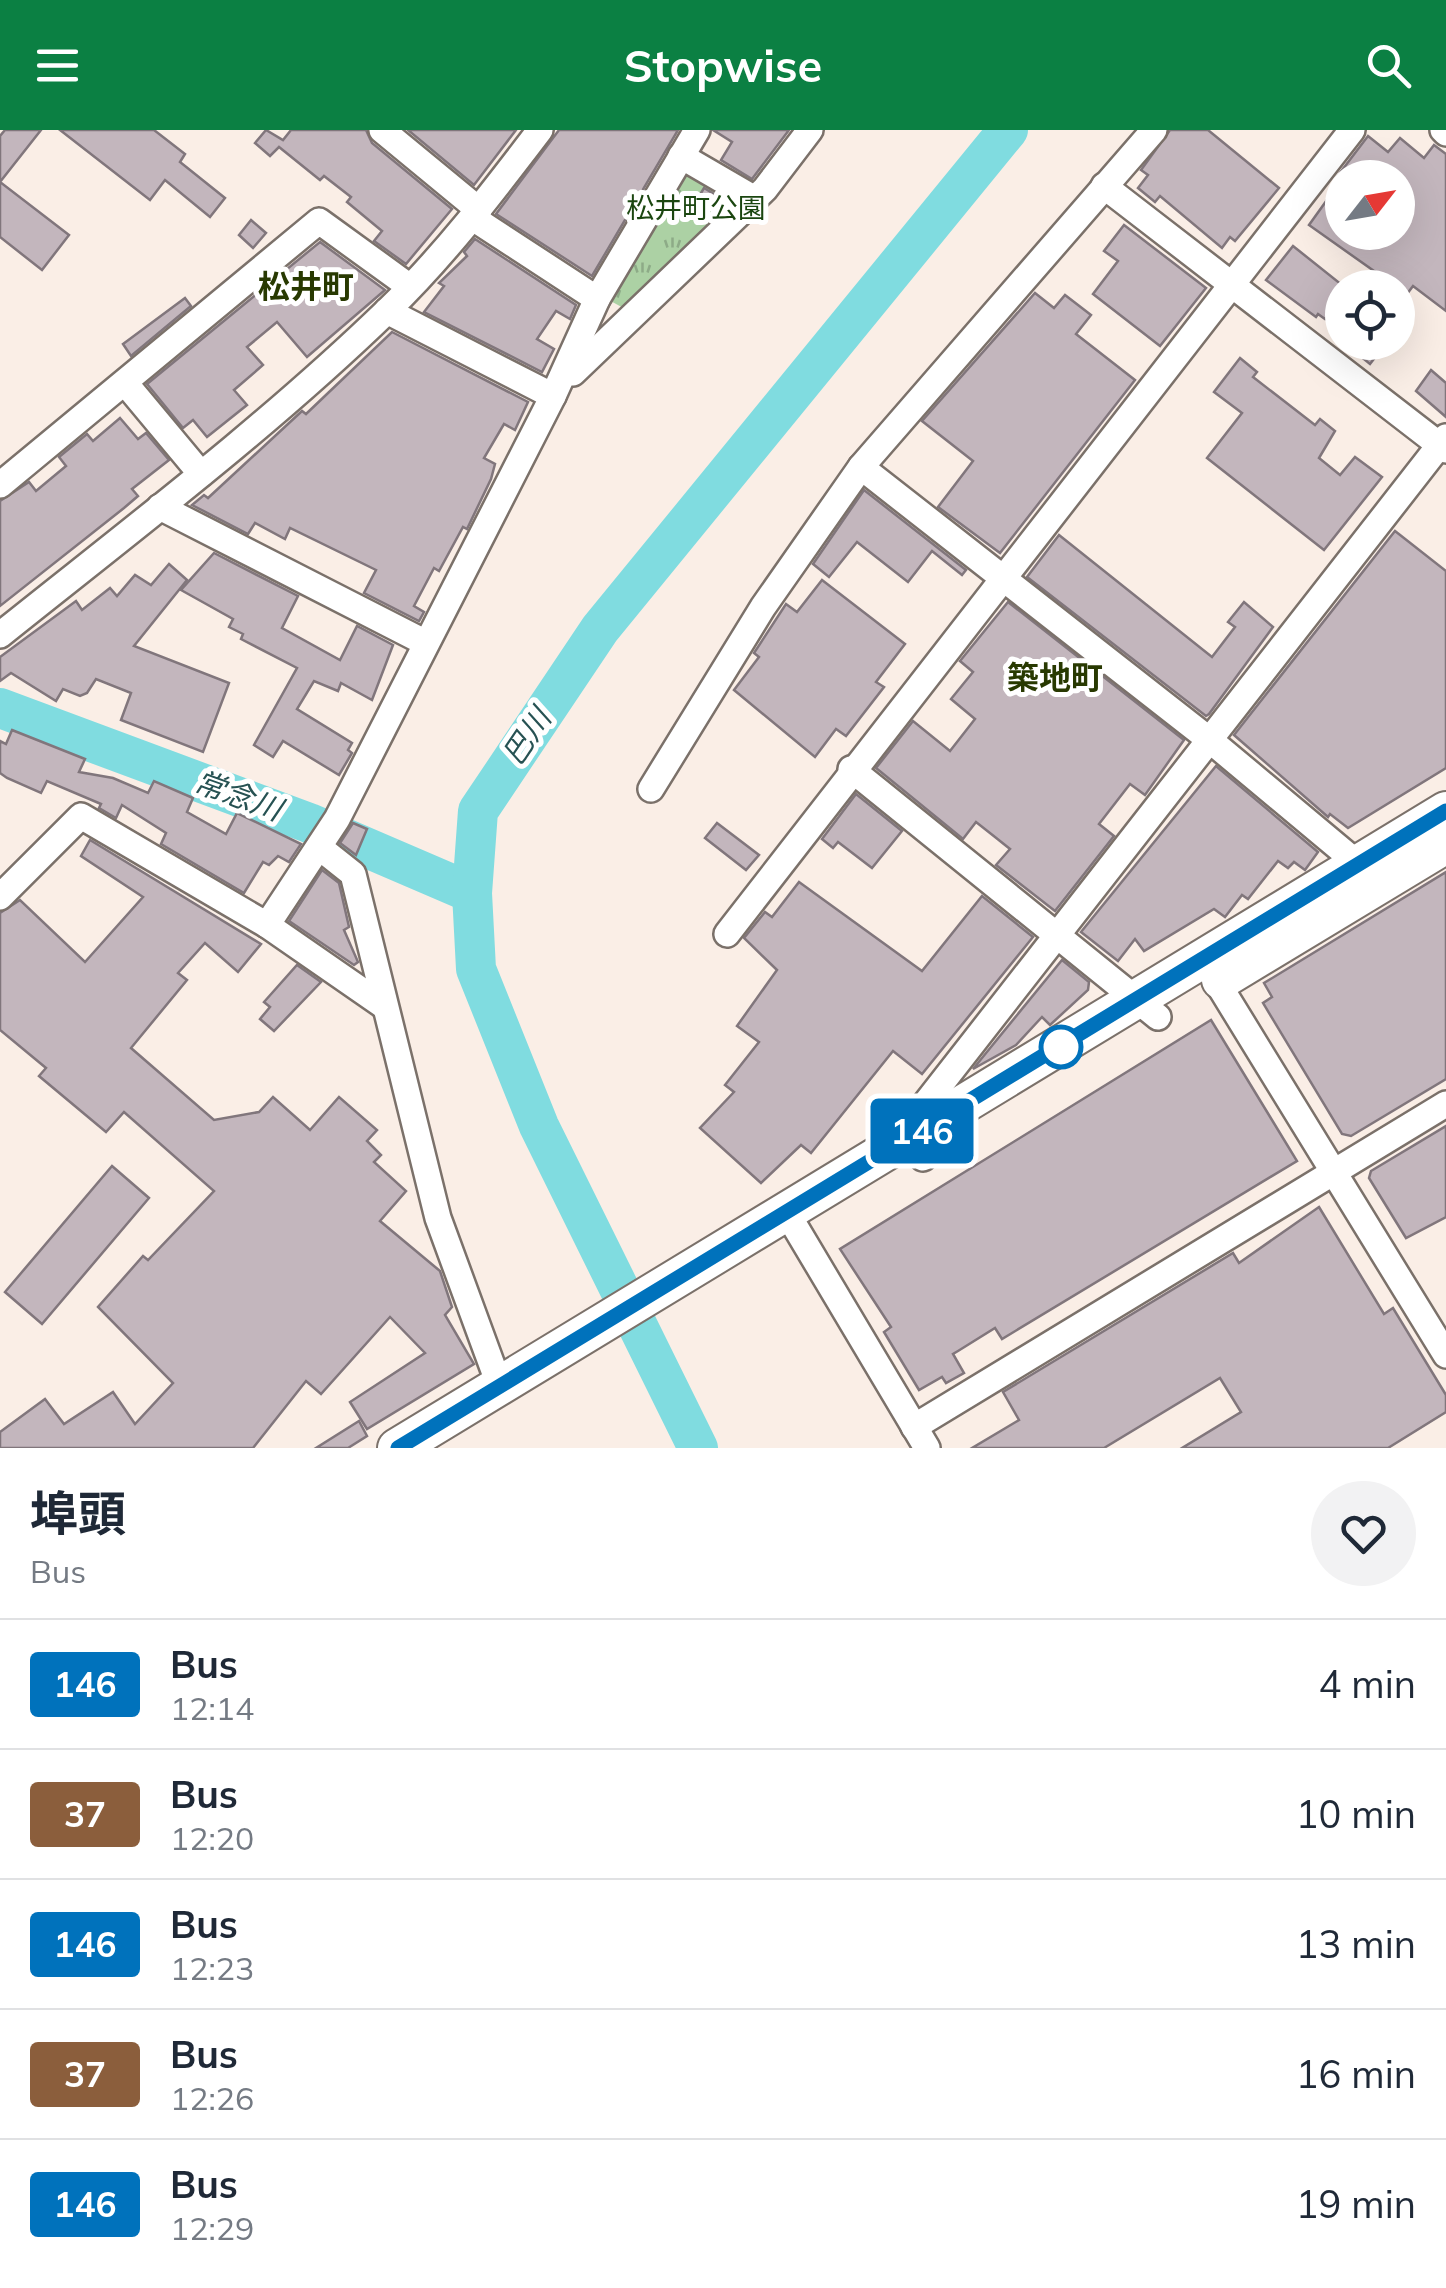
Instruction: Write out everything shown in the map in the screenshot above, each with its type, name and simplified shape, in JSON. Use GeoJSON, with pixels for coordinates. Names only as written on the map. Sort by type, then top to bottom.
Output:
{"type":"FeatureCollection","features":[{"type":"Feature","properties":{"kind":"highway"},"geometry":{"type":"LineString","coordinates":[[1148,1008],[1217,982],[1372,875],[1446,811]]}},
{"type":"Feature","properties":{"kind":"highway"},"geometry":{"type":"LineString","coordinates":[[398,1448],[523,1382],[1372,875],[1446,844]]}},
{"type":"Feature","properties":{"kind":"highway"},"geometry":{"type":"LineString","coordinates":[[447,1448],[523,1382]]}},
{"type":"Feature","properties":{"kind":"street"},"geometry":{"type":"LineString","coordinates":[[382,130],[476,214],[597,299]]}},
{"type":"Feature","properties":{"kind":"street"},"geometry":{"type":"LineString","coordinates":[[0,636],[201,474],[388,310],[476,214],[540,130]]}},
{"type":"Feature","properties":{"kind":"street"},"geometry":{"type":"LineString","coordinates":[[267,924],[337,819],[553,396],[597,299],[696,130]]}},
{"type":"Feature","properties":{"kind":"street"},"geometry":{"type":"LineString","coordinates":[[553,396],[587,356],[754,199],[810,130]]}},
{"type":"Feature","properties":{"kind":"street"},"geometry":{"type":"LineString","coordinates":[[651,789],[764,607],[862,466],[1154,130]]}},
{"type":"Feature","properties":{"kind":"street"},"geometry":{"type":"LineString","coordinates":[[728,934],[852,769],[1352,130]]}},
{"type":"Feature","properties":{"kind":"street"},"geometry":{"type":"LineString","coordinates":[[681,156],[754,199]]}},
{"type":"Feature","properties":{"kind":"street"},"geometry":{"type":"LineString","coordinates":[[918,1147],[926,1103],[1444,444],[1104,186]]}},
{"type":"Feature","properties":{"kind":"street"},"geometry":{"type":"LineString","coordinates":[[0,486],[319,221],[410,286]]}},
{"type":"Feature","properties":{"kind":"street"},"geometry":{"type":"LineString","coordinates":[[388,310],[553,396]]}},
{"type":"Feature","properties":{"kind":"street"},"geometry":{"type":"LineString","coordinates":[[126,384],[201,474]]}},
{"type":"Feature","properties":{"kind":"street"},"geometry":{"type":"LineString","coordinates":[[862,466],[1211,741],[1372,875]]}},
{"type":"Feature","properties":{"kind":"street"},"geometry":{"type":"LineString","coordinates":[[160,507],[426,643]]}},
{"type":"Feature","properties":{"kind":"street"},"geometry":{"type":"LineString","coordinates":[[852,769],[1148,1008]]}},
{"type":"Feature","properties":{"kind":"street"},"geometry":{"type":"LineString","coordinates":[[0,897],[81,816],[267,924],[384,1006]]}},
{"type":"Feature","properties":{"kind":"street"},"geometry":{"type":"LineString","coordinates":[[318,848],[353,874],[438,1218],[523,1382]]}},
{"type":"Feature","properties":{"kind":"street"},"geometry":{"type":"LineString","coordinates":[[1217,982],[1446,1355]]}},
{"type":"Feature","properties":{"kind":"street"},"geometry":{"type":"LineString","coordinates":[[783,1229],[921,1438],[1446,1104]]}},
{"type":"Feature","properties":{"kind":"green space","name":"松井町公園"},"geometry":{"type":"Polygon","coordinates":[[[685,166],[744,203],[629,311],[605,298],[685,166]]]}},
{"type":"Feature","properties":{"kind":"building"},"geometry":{"type":"Polygon","coordinates":[[[5,130],[41,130],[0,182],[0,136],[5,130]]]}},
{"type":"Feature","properties":{"kind":"building"},"geometry":{"type":"Polygon","coordinates":[[[60,130],[154,130],[185,154],[180,162],[225,198],[210,217],[165,180],[150,200],[60,130]]]}},
{"type":"Feature","properties":{"kind":"building"},"geometry":{"type":"Polygon","coordinates":[[[266,130],[283,140],[291,130],[366,130],[372,143],[452,209],[406,264],[374,241],[382,231],[347,202],[351,197],[324,176],[320,180],[279,147],[270,156],[255,143],[266,130]]]}},
{"type":"Feature","properties":{"kind":"building"},"geometry":{"type":"Polygon","coordinates":[[[408,130],[516,130],[474,185],[408,130]]]}},
{"type":"Feature","properties":{"kind":"building"},"geometry":{"type":"Polygon","coordinates":[[[559,130],[678,130],[592,276],[496,214],[559,130]]]}},
{"type":"Feature","properties":{"kind":"building"},"geometry":{"type":"Polygon","coordinates":[[[713,130],[789,130],[752,179],[721,160],[732,142],[713,130]]]}},
{"type":"Feature","properties":{"kind":"building"},"geometry":{"type":"Polygon","coordinates":[[[1170,130],[1208,130],[1279,188],[1235,241],[1230,237],[1222,248],[1160,196],[1155,202],[1138,188],[1148,175],[1141,170],[1170,130]]]}},
{"type":"Feature","properties":{"kind":"building"},"geometry":{"type":"Polygon","coordinates":[[[1368,136],[1388,152],[1400,138],[1424,158],[1434,145],[1446,154],[1446,311],[1415,288],[1415,270],[1373,270],[1344,250],[1415,250],[1415,160],[1350,160],[1368,136]]]}},
{"type":"Feature","properties":{"kind":"building"},"geometry":{"type":"Polygon","coordinates":[[[0,182],[69,235],[42,270],[0,237],[0,182]]]}},
{"type":"Feature","properties":{"kind":"building"},"geometry":{"type":"Polygon","coordinates":[[[704,188],[724,200],[714,211],[698,198],[704,188]]]}},
{"type":"Feature","properties":{"kind":"building"},"geometry":{"type":"Polygon","coordinates":[[[1325,203],[1325,236],[1309,225],[1325,203]]]}},
{"type":"Feature","properties":{"kind":"building"},"geometry":{"type":"Polygon","coordinates":[[[251,220],[266,233],[253,248],[239,235],[251,220]]]}},
{"type":"Feature","properties":{"kind":"building"},"geometry":{"type":"Polygon","coordinates":[[[1124,225],[1206,288],[1160,346],[1093,294],[1118,261],[1104,251],[1124,225]]]}},
{"type":"Feature","properties":{"kind":"building"},"geometry":{"type":"Polygon","coordinates":[[[475,239],[576,305],[570,319],[556,311],[537,339],[554,349],[542,372],[424,312],[444,286],[439,283],[467,256],[464,252],[475,239]]]}},
{"type":"Feature","properties":{"kind":"building"},"geometry":{"type":"Polygon","coordinates":[[[320,242],[385,290],[307,357],[277,322],[247,347],[263,365],[234,390],[247,405],[207,437],[193,420],[183,428],[147,384],[320,242]]]}},
{"type":"Feature","properties":{"kind":"building"},"geometry":{"type":"Polygon","coordinates":[[[1293,246],[1325,271],[1325,319],[1318,314],[1316,317],[1266,280],[1293,246]]]}},
{"type":"Feature","properties":{"kind":"building"},"geometry":{"type":"Polygon","coordinates":[[[1035,293],[1054,308],[1065,295],[1091,315],[1076,334],[1135,380],[1000,553],[938,507],[973,461],[922,421],[1035,293]]]}},
{"type":"Feature","properties":{"kind":"building"},"geometry":{"type":"Polygon","coordinates":[[[185,298],[191,306],[131,356],[123,344],[185,298]]]}},
{"type":"Feature","properties":{"kind":"building"},"geometry":{"type":"Polygon","coordinates":[[[392,332],[528,402],[515,430],[504,424],[484,458],[495,464],[491,479],[467,529],[463,527],[439,571],[434,568],[414,606],[424,612],[419,621],[364,593],[376,570],[290,528],[285,539],[255,523],[248,534],[192,505],[204,495],[208,498],[302,411],[306,414],[392,332]]]}},
{"type":"Feature","properties":{"kind":"building"},"geometry":{"type":"Polygon","coordinates":[[[1240,358],[1257,372],[1253,377],[1315,425],[1320,419],[1335,431],[1319,458],[1340,475],[1355,457],[1382,477],[1324,550],[1207,458],[1242,413],[1214,392],[1240,358]]]}},
{"type":"Feature","properties":{"kind":"building"},"geometry":{"type":"Polygon","coordinates":[[[1431,370],[1446,383],[1446,417],[1416,391],[1431,370]]]}},
{"type":"Feature","properties":{"kind":"building"},"geometry":{"type":"Polygon","coordinates":[[[120,418],[138,439],[146,433],[169,460],[132,489],[138,496],[0,606],[0,501],[29,482],[36,491],[66,466],[59,457],[87,434],[93,441],[120,418]]]}},
{"type":"Feature","properties":{"kind":"building"},"geometry":{"type":"Polygon","coordinates":[[[864,490],[966,570],[962,575],[932,551],[908,582],[857,542],[829,577],[813,564],[864,490]]]}},
{"type":"Feature","properties":{"kind":"building"},"geometry":{"type":"Polygon","coordinates":[[[1395,531],[1446,571],[1446,768],[1348,828],[1330,814],[1328,817],[1234,735],[1395,531]]]}},
{"type":"Feature","properties":{"kind":"building"},"geometry":{"type":"Polygon","coordinates":[[[1059,535],[1212,657],[1235,627],[1228,622],[1244,602],[1273,627],[1209,714],[1206,716],[1027,577],[1059,535]]]}},
{"type":"Feature","properties":{"kind":"building"},"geometry":{"type":"Polygon","coordinates":[[[214,553],[298,596],[282,628],[340,660],[357,626],[393,645],[372,700],[341,683],[338,691],[314,681],[297,709],[352,743],[348,750],[352,753],[339,775],[283,741],[273,757],[254,745],[297,668],[241,639],[243,634],[229,627],[233,619],[181,590],[214,553]]]}},
{"type":"Feature","properties":{"kind":"building"},"geometry":{"type":"Polygon","coordinates":[[[169,564],[187,580],[134,646],[229,683],[203,752],[121,720],[131,693],[96,679],[87,693],[80,696],[63,689],[56,701],[11,673],[0,681],[0,657],[76,601],[82,610],[110,588],[117,596],[135,575],[151,585],[169,564]]]}},
{"type":"Feature","properties":{"kind":"building"},"geometry":{"type":"Polygon","coordinates":[[[822,580],[905,644],[876,682],[884,687],[846,736],[836,729],[815,757],[734,690],[759,657],[754,653],[786,604],[797,612],[822,580]]]}},
{"type":"Feature","properties":{"kind":"building"},"geometry":{"type":"Polygon","coordinates":[[[1008,602],[1184,740],[1145,795],[1130,784],[1099,824],[1114,836],[1055,911],[996,865],[1010,849],[995,837],[976,822],[963,839],[876,768],[913,721],[950,751],[975,719],[951,699],[973,672],[960,661],[1008,602]]]}},
{"type":"Feature","properties":{"kind":"building"},"geometry":{"type":"Polygon","coordinates":[[[12,730],[85,759],[79,772],[113,778],[148,793],[154,781],[193,798],[187,812],[226,834],[237,813],[301,844],[289,862],[278,856],[269,865],[263,862],[244,893],[161,844],[166,833],[122,805],[116,818],[99,808],[101,804],[47,781],[41,793],[7,778],[0,773],[0,741],[6,744],[12,730]]]}},
{"type":"Feature","properties":{"kind":"building"},"geometry":{"type":"Polygon","coordinates":[[[1216,766],[1318,852],[1305,870],[1294,862],[1288,868],[1278,861],[1248,899],[1242,895],[1225,917],[1214,909],[1144,951],[1135,939],[1118,961],[1081,932],[1216,766]]]}},
{"type":"Feature","properties":{"kind":"building"},"geometry":{"type":"Polygon","coordinates":[[[856,794],[902,831],[872,868],[838,842],[833,848],[822,839],[856,794]]]}},
{"type":"Feature","properties":{"kind":"building"},"geometry":{"type":"Polygon","coordinates":[[[353,823],[367,829],[356,855],[340,843],[353,823]]]}},
{"type":"Feature","properties":{"kind":"building"},"geometry":{"type":"Polygon","coordinates":[[[717,823],[759,855],[746,870],[705,838],[717,823]]]}},
{"type":"Feature","properties":{"kind":"building"},"geometry":{"type":"Polygon","coordinates":[[[90,840],[261,944],[238,972],[205,943],[178,973],[187,980],[131,1048],[214,1120],[259,1112],[273,1097],[310,1130],[339,1097],[377,1130],[367,1141],[381,1155],[374,1162],[406,1191],[380,1221],[440,1271],[452,1307],[445,1315],[474,1364],[367,1429],[350,1402],[425,1353],[390,1317],[321,1394],[306,1381],[253,1448],[0,1448],[0,1432],[45,1399],[64,1424],[113,1392],[135,1424],[173,1383],[98,1307],[143,1256],[148,1260],[214,1191],[124,1112],[106,1132],[39,1076],[46,1068],[0,1030],[0,913],[20,900],[85,962],[143,897],[81,856],[90,840]]]}},
{"type":"Feature","properties":{"kind":"building"},"geometry":{"type":"Polygon","coordinates":[[[322,870],[339,883],[349,927],[344,930],[358,962],[354,965],[289,921],[322,870]]]}},
{"type":"Feature","properties":{"kind":"building"},"geometry":{"type":"Polygon","coordinates":[[[1446,872],[1446,1079],[1351,1136],[1342,1134],[1263,1003],[1272,997],[1264,983],[1446,872]]]}},
{"type":"Feature","properties":{"kind":"building"},"geometry":{"type":"Polygon","coordinates":[[[799,882],[922,971],[982,896],[1033,937],[922,1074],[893,1051],[811,1153],[801,1145],[761,1183],[700,1128],[734,1092],[725,1085],[759,1042],[737,1026],[777,970],[744,938],[765,912],[772,917],[799,882]]]}},
{"type":"Feature","properties":{"kind":"building"},"geometry":{"type":"Polygon","coordinates":[[[1062,960],[1089,982],[1088,990],[1050,1025],[1042,1017],[1016,1045],[973,1069],[1062,960]]]}},
{"type":"Feature","properties":{"kind":"building"},"geometry":{"type":"Polygon","coordinates":[[[297,965],[321,982],[274,1031],[260,1019],[270,1007],[264,1002],[297,965]]]}},
{"type":"Feature","properties":{"kind":"building"},"geometry":{"type":"Polygon","coordinates":[[[1211,1020],[1297,1161],[1002,1339],[995,1328],[953,1354],[964,1373],[946,1383],[942,1377],[919,1390],[884,1332],[891,1327],[840,1249],[1211,1020]]]}},
{"type":"Feature","properties":{"kind":"building"},"geometry":{"type":"Polygon","coordinates":[[[1446,1126],[1446,1217],[1406,1238],[1369,1178],[1371,1171],[1446,1126]]]}},
{"type":"Feature","properties":{"kind":"building"},"geometry":{"type":"Polygon","coordinates":[[[112,1166],[149,1198],[42,1324],[5,1292],[112,1166]]]}},
{"type":"Feature","properties":{"kind":"building"},"geometry":{"type":"Polygon","coordinates":[[[1319,1207],[1384,1314],[1393,1308],[1446,1395],[1446,1412],[1388,1448],[1182,1448],[1241,1412],[1220,1378],[1104,1448],[972,1448],[1019,1420],[1003,1392],[1233,1253],[1239,1263],[1319,1207]]]}},
{"type":"Feature","properties":{"kind":"building"},"geometry":{"type":"Polygon","coordinates":[[[359,1421],[367,1436],[348,1448],[316,1448],[359,1421]]]}},
{"type":"Feature","properties":{"kind":"waterway","name":"巴川"},"geometry":{"type":"LineString","coordinates":[[698,1448],[539,1126],[476,969],[472,893],[478,811],[600,629],[1008,130]]}},
{"type":"Feature","properties":{"kind":"waterway","name":"常念川"},"geometry":{"type":"LineString","coordinates":[[0,708],[309,823],[472,893]]}},
{"type":"Feature","properties":{"kind":"bus line","name":"146"},"geometry":{"type":"LineString","coordinates":[[398,1448],[1446,811]]}},
{"type":"Feature","properties":{"kind":"district","name":"松井町"},"geometry":{"type":"Point","coordinates":[306,287]}},
{"type":"Feature","properties":{"kind":"district","name":"築地町"},"geometry":{"type":"Point","coordinates":[1055,678]}}]}
